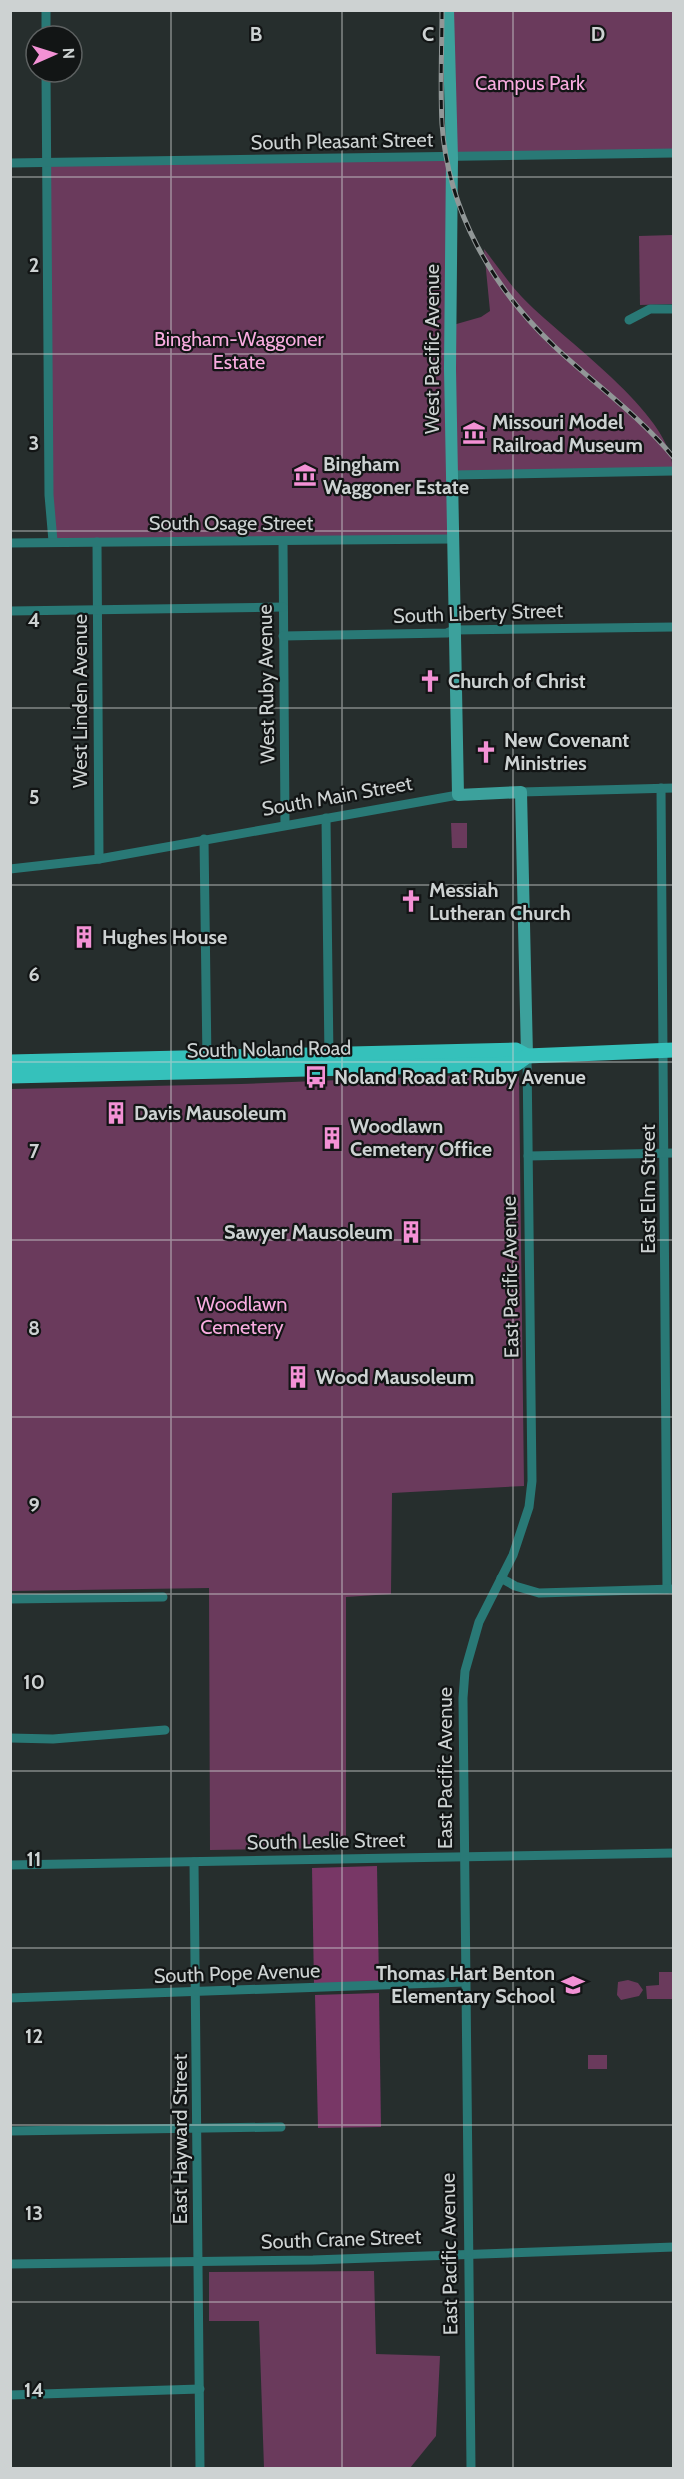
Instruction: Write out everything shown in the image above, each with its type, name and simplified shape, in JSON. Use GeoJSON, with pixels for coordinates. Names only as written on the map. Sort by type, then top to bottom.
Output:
{"type":"FeatureCollection","features":[{"type":"Feature","properties":{"kind":"main road","name":"South Noland Road"},"geometry":{"type":"LineString","coordinates":[[10,1062],[516,1064],[527,1056],[669,1050]]}},
{"type":"Feature","properties":{"kind":"main road","name":"South Noland Road"},"geometry":{"type":"LineString","coordinates":[[10,1076],[207,1064]]}},
{"type":"Feature","properties":{"kind":"street","name":"West Pacific Avenue"},"geometry":{"type":"LineString","coordinates":[[448,10],[452,158],[450,369],[458,795]]}},
{"type":"Feature","properties":{"kind":"street"},"geometry":{"type":"LineString","coordinates":[[46,84],[49,495],[53,542]]}},
{"type":"Feature","properties":{"kind":"street","name":"South Pleasant Street"},"geometry":{"type":"LineString","coordinates":[[10,163],[674,153]]}},
{"type":"Feature","properties":{"kind":"street"},"geometry":{"type":"LineString","coordinates":[[629,320],[650,309],[674,309]]}},
{"type":"Feature","properties":{"kind":"street"},"geometry":{"type":"LineString","coordinates":[[452,475],[674,471]]}},
{"type":"Feature","properties":{"kind":"street","name":"South Osage Street"},"geometry":{"type":"LineString","coordinates":[[10,543],[453,540]]}},
{"type":"Feature","properties":{"kind":"street","name":"West Linden Avenue"},"geometry":{"type":"LineString","coordinates":[[97,542],[99,859]]}},
{"type":"Feature","properties":{"kind":"street","name":"West Ruby Avenue"},"geometry":{"type":"LineString","coordinates":[[283,542],[285,825]]}},
{"type":"Feature","properties":{"kind":"street"},"geometry":{"type":"LineString","coordinates":[[10,611],[283,607]]}},
{"type":"Feature","properties":{"kind":"street","name":"South Liberty Street"},"geometry":{"type":"LineString","coordinates":[[283,636],[447,633],[454,630],[674,627]]}},
{"type":"Feature","properties":{"kind":"street","name":"East Elm Street"},"geometry":{"type":"LineString","coordinates":[[661,788],[669,1050],[670,1589]]}},
{"type":"Feature","properties":{"kind":"street","name":"South Main Street"},"geometry":{"type":"LineString","coordinates":[[10,869],[99,859],[458,795],[674,788]]}},
{"type":"Feature","properties":{"kind":"street","name":"East Pacific Avenue"},"geometry":{"type":"LineString","coordinates":[[471,2469],[464,1857],[465,1671],[479,1622],[513,1555],[522,1530],[529,1507],[532,1481],[521,792]]}},
{"type":"Feature","properties":{"kind":"street"},"geometry":{"type":"LineString","coordinates":[[326,818],[329,1062]]}},
{"type":"Feature","properties":{"kind":"street"},"geometry":{"type":"LineString","coordinates":[[204,839],[207,1064]]}},
{"type":"Feature","properties":{"kind":"street"},"geometry":{"type":"LineString","coordinates":[[662,876],[674,876]]}},
{"type":"Feature","properties":{"kind":"street"},"geometry":{"type":"LineString","coordinates":[[528,1156],[669,1153]]}},
{"type":"Feature","properties":{"kind":"street"},"geometry":{"type":"LineString","coordinates":[[501,1578],[515,1586],[539,1593],[670,1589]]}},
{"type":"Feature","properties":{"kind":"street"},"geometry":{"type":"LineString","coordinates":[[10,1599],[163,1597]]}},
{"type":"Feature","properties":{"kind":"street"},"geometry":{"type":"LineString","coordinates":[[10,1738],[54,1739],[165,1730]]}},
{"type":"Feature","properties":{"kind":"street","name":"South Leslie Street"},"geometry":{"type":"LineString","coordinates":[[194,1862],[674,1853]]}},
{"type":"Feature","properties":{"kind":"street"},"geometry":{"type":"LineString","coordinates":[[10,1865],[194,1862]]}},
{"type":"Feature","properties":{"kind":"street","name":"East Hayward Street"},"geometry":{"type":"LineString","coordinates":[[194,1862],[200,2469]]}},
{"type":"Feature","properties":{"kind":"street","name":"South Pope Avenue"},"geometry":{"type":"LineString","coordinates":[[10,1998],[465,1982]]}},
{"type":"Feature","properties":{"kind":"street"},"geometry":{"type":"LineString","coordinates":[[10,2131],[281,2127]]}},
{"type":"Feature","properties":{"kind":"street","name":"South Crane Street"},"geometry":{"type":"LineString","coordinates":[[10,2264],[313,2260],[674,2247]]}},
{"type":"Feature","properties":{"kind":"street"},"geometry":{"type":"LineString","coordinates":[[10,2395],[200,2389]]}},
{"type":"Feature","properties":{"kind":"green space","name":"Campus Park"},"geometry":{"type":"Polygon","coordinates":[[[450,11],[673,11],[673,153],[452,158],[450,11]]]}},
{"type":"Feature","properties":{"kind":"green space","name":"Bingham-Waggoner Estate"},"geometry":{"type":"Polygon","coordinates":[[[452,158],[453,325],[481,317],[490,311],[484,249],[521,296],[635,401],[655,425],[668,449],[673,471],[453,475],[453,539],[53,541],[46,162],[452,158]]]}},
{"type":"Feature","properties":{"kind":"green space"},"geometry":{"type":"Polygon","coordinates":[[[673,235],[673,304],[640,305],[639,236],[673,235]]]}},
{"type":"Feature","properties":{"kind":"green space"},"geometry":{"type":"Polygon","coordinates":[[[451,823],[467,823],[467,848],[452,848],[451,823]]]}},
{"type":"Feature","properties":{"kind":"green space","name":"Woodlawn Cemetery"},"geometry":{"type":"Polygon","coordinates":[[[516,1073],[519,1077],[524,1486],[392,1493],[391,1594],[346,1597],[346,1848],[210,1850],[209,1588],[11,1591],[11,1089],[241,1084],[516,1073]]]}},
{"type":"Feature","properties":{"kind":"green space"},"geometry":{"type":"Polygon","coordinates":[[[659,1972],[673,1972],[673,1999],[647,1999],[646,1986],[659,1985],[659,1972]]]}},
{"type":"Feature","properties":{"kind":"green space"},"geometry":{"type":"Polygon","coordinates":[[[628,1980],[638,1983],[643,1990],[639,1996],[621,2000],[617,1995],[618,1982],[628,1980]]]}},
{"type":"Feature","properties":{"kind":"green space"},"geometry":{"type":"Polygon","coordinates":[[[588,2055],[607,2055],[607,2069],[588,2069],[588,2055]]]}},
{"type":"Feature","properties":{"kind":"green space"},"geometry":{"type":"Polygon","coordinates":[[[374,2271],[376,2354],[440,2356],[436,2436],[410,2468],[264,2468],[259,2321],[209,2321],[209,2272],[374,2271]]]}},
{"type":"Feature","properties":{"kind":"shaded area"},"geometry":{"type":"Polygon","coordinates":[[[377,1866],[379,1984],[314,1986],[312,1868],[377,1866]]]}},
{"type":"Feature","properties":{"kind":"shaded area"},"geometry":{"type":"Polygon","coordinates":[[[379,1993],[381,2127],[318,2128],[315,1995],[379,1993]]]}},
{"type":"Feature","properties":{"kind":"railway"},"geometry":{"type":"LineString","coordinates":[[442,10],[441,110],[446,156],[453,187],[477,246],[511,299],[532,323],[569,360],[646,428],[674,458]]}},
{"type":"Feature","properties":{"kind":"place","name":"Missouri Model Railroad Museum"},"geometry":{"type":"Point","coordinates":[474,433]}},
{"type":"Feature","properties":{"kind":"place","name":"Bingham Waggoner Estate"},"geometry":{"type":"Point","coordinates":[305,475]}},
{"type":"Feature","properties":{"kind":"place","name":"Church of Christ"},"geometry":{"type":"Point","coordinates":[430,681]}},
{"type":"Feature","properties":{"kind":"place","name":"New Covenant Ministries"},"geometry":{"type":"Point","coordinates":[486,752]}},
{"type":"Feature","properties":{"kind":"place","name":"Messiah Lutheran Church"},"geometry":{"type":"Point","coordinates":[411,901]}},
{"type":"Feature","properties":{"kind":"place","name":"Hughes House"},"geometry":{"type":"Point","coordinates":[84,937]}},
{"type":"Feature","properties":{"kind":"place","name":"Noland Road at Ruby Avenue"},"geometry":{"type":"Point","coordinates":[316,1077]}},
{"type":"Feature","properties":{"kind":"place","name":"Davis Mausoleum"},"geometry":{"type":"Point","coordinates":[116,1113]}},
{"type":"Feature","properties":{"kind":"place","name":"Woodlawn Cemetery Office"},"geometry":{"type":"Point","coordinates":[332,1138]}},
{"type":"Feature","properties":{"kind":"place","name":"Sawyer Mausoleum"},"geometry":{"type":"Point","coordinates":[411,1232]}},
{"type":"Feature","properties":{"kind":"place","name":"Wood Mausoleum"},"geometry":{"type":"Point","coordinates":[298,1377]}},
{"type":"Feature","properties":{"kind":"place","name":"Thomas Hart Benton Elementary School"},"geometry":{"type":"Point","coordinates":[573,1985]}}]}
